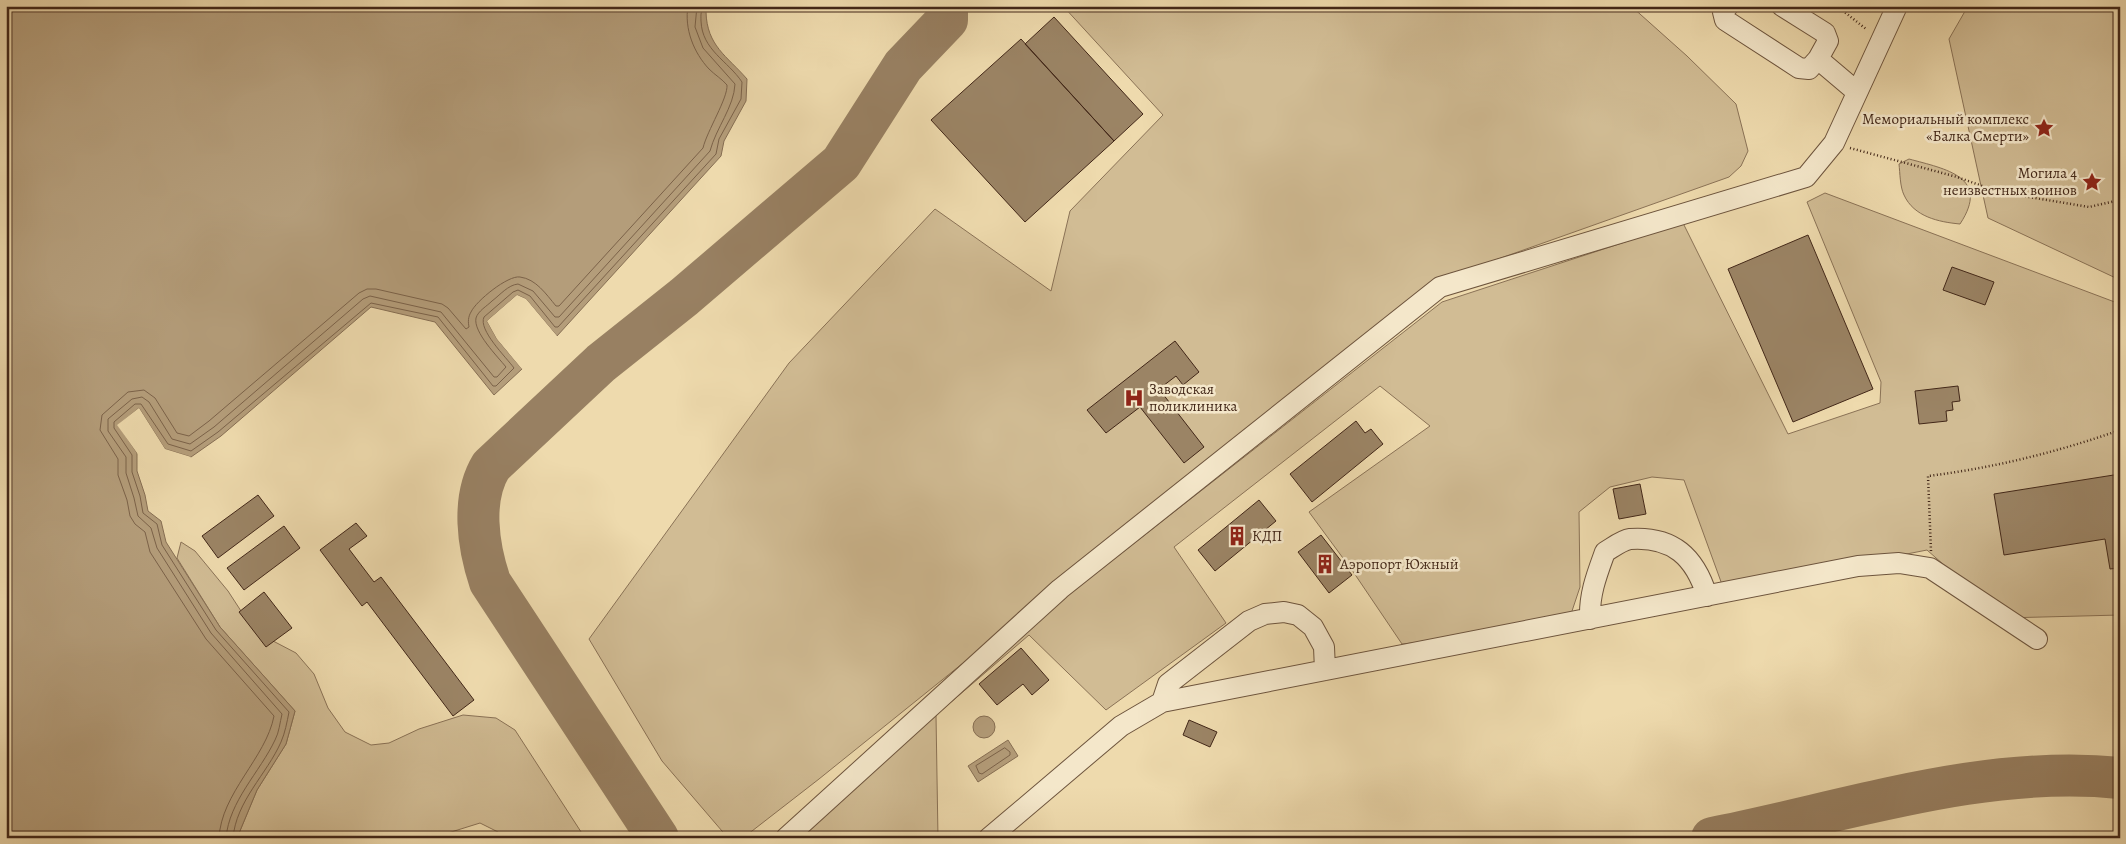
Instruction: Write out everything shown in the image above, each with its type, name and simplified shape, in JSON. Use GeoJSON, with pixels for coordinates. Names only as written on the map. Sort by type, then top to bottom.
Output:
{"type":"FeatureCollection","features":[{"type":"Feature","properties":{"kind":"lane"},"geometry":{"type":"LineString","coordinates":[[1728,6],[1723,12],[1725,20],[1799,68],[1809,70],[1828,41],[1825,33],[1782,6]]}},
{"type":"Feature","properties":{"kind":"lane"},"geometry":{"type":"LineString","coordinates":[[786,838],[1060,589],[1440,287],[1806,178],[1834,143],[1897,6]]}},
{"type":"Feature","properties":{"kind":"lane"},"geometry":{"type":"LineString","coordinates":[[1818,59],[1857,92]]}},
{"type":"Feature","properties":{"kind":"lane"},"geometry":{"type":"LineString","coordinates":[[1590,619],[1590,603],[1595,578],[1606,552],[1628,539],[1661,542],[1684,552],[1701,577],[1706,596]]}},
{"type":"Feature","properties":{"kind":"lane"},"geometry":{"type":"LineString","coordinates":[[990,838],[1121,726],[1162,702],[1858,566],[1899,563],[1930,568],[2037,639]]}},
{"type":"Feature","properties":{"kind":"lane"},"geometry":{"type":"LineString","coordinates":[[1162,702],[1168,684],[1249,621],[1265,614],[1284,612],[1298,615],[1313,627],[1324,647],[1325,670]]}},
{"type":"Feature","properties":{"kind":"path"},"geometry":{"type":"LineString","coordinates":[[1837,6],[1881,41]]}},
{"type":"Feature","properties":{"kind":"path"},"geometry":{"type":"LineString","coordinates":[[1834,143],[1957,177],[1999,192],[2089,207],[2120,200]]}},
{"type":"Feature","properties":{"kind":"path"},"geometry":{"type":"LineString","coordinates":[[1930,568],[1932,536],[1928,510],[1928,476],[1978,470],[2120,430]]}},
{"type":"Feature","properties":{"kind":"shaded area"},"geometry":{"type":"Polygon","coordinates":[[[1063,6],[1631,6],[1687,56],[1736,104],[1748,151],[1741,166],[1729,177],[1439,280],[819,779],[743,838],[728,838],[662,761],[589,639],[789,363],[935,209],[1051,291],[1070,211],[1163,115],[1063,6]]]}},
{"type":"Feature","properties":{"kind":"shaded area","name":"Мемориальный комплекс «Балка Смерти»"},"geometry":{"type":"Polygon","coordinates":[[[1968,6],[2120,6],[2120,280],[1988,218],[1949,39],[1968,6]]]}},
{"type":"Feature","properties":{"kind":"shaded area"},"geometry":{"type":"Polygon","coordinates":[[[1909,159],[1950,172],[1967,185],[1970,195],[1968,208],[1960,224],[1928,217],[1914,209],[1908,202],[1900,180],[1899,164],[1909,159]]]}},
{"type":"Feature","properties":{"kind":"shaded area"},"geometry":{"type":"Polygon","coordinates":[[[1825,193],[2120,304],[2120,615],[2004,618],[1927,550],[1724,590],[1684,480],[1652,477],[1610,487],[1579,512],[1580,587],[1571,614],[1538,630],[1402,644],[1354,573],[1309,512],[1430,426],[1380,386],[1174,547],[1226,623],[1106,710],[1029,635],[936,715],[938,838],[782,838],[1068,595],[1442,302],[1683,223],[1788,434],[1880,403],[1881,382],[1807,202],[1825,193]]]}},
{"type":"Feature","properties":{"kind":"shaded area"},"geometry":{"type":"Polygon","coordinates":[[[181,542],[195,551],[228,591],[254,631],[296,653],[314,674],[328,708],[345,732],[371,745],[389,743],[419,729],[463,715],[496,718],[515,730],[585,838],[503,838],[498,832],[480,823],[432,838],[237,838],[257,790],[286,744],[295,711],[220,627],[177,558],[181,542]]]}},
{"type":"Feature","properties":{"kind":"water"},"geometry":{"type":"Polygon","coordinates":[[[6,6],[713,6],[706,12],[710,34],[719,50],[747,79],[746,101],[724,141],[721,156],[557,336],[526,299],[517,295],[487,321],[497,339],[522,369],[494,395],[435,322],[371,307],[221,436],[191,457],[165,449],[139,408],[118,425],[137,453],[137,471],[148,511],[161,521],[166,542],[220,627],[295,711],[286,744],[257,790],[237,838],[6,838],[6,6]]]}},
{"type":"Feature","properties":{"kind":"water"},"geometry":{"type":"Polygon","coordinates":[[[984,716],[992,719],[995,727],[992,735],[984,738],[976,735],[973,727],[976,719],[984,716]]]}},
{"type":"Feature","properties":{"kind":"water"},"geometry":{"type":"Polygon","coordinates":[[[1008,740],[1018,756],[978,782],[968,766],[1008,740]]]}},
{"type":"Feature","properties":{"kind":"pier"},"geometry":{"type":"Polygon","coordinates":[[[517,295],[526,299],[557,336],[555,338],[524,301],[517,298],[490,322],[499,338],[524,367],[522,369],[497,339],[487,321],[517,295]]]}},
{"type":"Feature","properties":{"kind":"pier"},"geometry":{"type":"Polygon","coordinates":[[[139,408],[165,449],[191,457],[189,459],[163,451],[138,411],[121,425],[140,452],[140,457],[117,425],[139,408]]]}},
{"type":"Feature","properties":{"kind":"building"},"geometry":{"type":"Polygon","coordinates":[[[1054,17],[1143,114],[1114,141],[1025,44],[1054,17]]]}},
{"type":"Feature","properties":{"kind":"building"},"geometry":{"type":"Polygon","coordinates":[[[1021,39],[1114,141],[1025,222],[931,120],[1021,39]]]}},
{"type":"Feature","properties":{"kind":"building"},"geometry":{"type":"Polygon","coordinates":[[[1808,235],[1873,389],[1793,422],[1728,269],[1808,235]]]}},
{"type":"Feature","properties":{"kind":"building"},"geometry":{"type":"Polygon","coordinates":[[[1952,267],[1994,282],[1985,305],[1943,290],[1952,267]]]}},
{"type":"Feature","properties":{"kind":"building","name":"Заводская поликлиника"},"geometry":{"type":"Polygon","coordinates":[[[1175,341],[1199,372],[1183,385],[1176,376],[1159,389],[1204,447],[1184,463],[1140,407],[1106,433],[1087,410],[1175,341]]]}},
{"type":"Feature","properties":{"kind":"building"},"geometry":{"type":"Polygon","coordinates":[[[1958,386],[1960,401],[1952,402],[1953,410],[1946,411],[1947,421],[1919,424],[1915,391],[1958,386]]]}},
{"type":"Feature","properties":{"kind":"building"},"geometry":{"type":"Polygon","coordinates":[[[1356,421],[1365,433],[1371,429],[1383,444],[1312,502],[1290,474],[1356,421]]]}},
{"type":"Feature","properties":{"kind":"building"},"geometry":{"type":"Polygon","coordinates":[[[2120,474],[2120,581],[2118,568],[2110,569],[2105,539],[2004,555],[1994,494],[2120,474]]]}},
{"type":"Feature","properties":{"kind":"building"},"geometry":{"type":"Polygon","coordinates":[[[1640,484],[1646,514],[1619,519],[1613,489],[1640,484]]]}},
{"type":"Feature","properties":{"kind":"building"},"geometry":{"type":"Polygon","coordinates":[[[258,495],[274,516],[218,558],[202,536],[258,495]]]}},
{"type":"Feature","properties":{"kind":"building","name":"КДП"},"geometry":{"type":"Polygon","coordinates":[[[1259,500],[1276,521],[1215,571],[1198,550],[1259,500]]]}},
{"type":"Feature","properties":{"kind":"building"},"geometry":{"type":"Polygon","coordinates":[[[356,523],[367,536],[349,549],[374,582],[381,577],[474,700],[453,716],[367,602],[362,606],[320,550],[356,523]]]}},
{"type":"Feature","properties":{"kind":"building"},"geometry":{"type":"Polygon","coordinates":[[[284,526],[300,548],[244,590],[227,568],[284,526]]]}},
{"type":"Feature","properties":{"kind":"building","name":"Аэропорт Южный"},"geometry":{"type":"Polygon","coordinates":[[[1321,535],[1352,575],[1329,593],[1298,552],[1321,535]]]}},
{"type":"Feature","properties":{"kind":"building"},"geometry":{"type":"Polygon","coordinates":[[[264,592],[292,628],[266,647],[239,612],[264,592]]]}},
{"type":"Feature","properties":{"kind":"building"},"geometry":{"type":"Polygon","coordinates":[[[1021,648],[1049,680],[1032,695],[1023,684],[997,705],[979,684],[1021,648]]]}},
{"type":"Feature","properties":{"kind":"building"},"geometry":{"type":"Polygon","coordinates":[[[1189,720],[1217,732],[1210,747],[1183,735],[1189,720]]]}},
{"type":"Feature","properties":{"kind":"taxiway"},"geometry":{"type":"LineString","coordinates":[[658,838],[490,582],[482,553],[478,523],[481,493],[485,479],[491,466],[601,363],[684,297],[841,163],[903,66],[947,20],[947,6]]}},
{"type":"Feature","properties":{"kind":"taxiway"},"geometry":{"type":"LineString","coordinates":[[1712,838],[1914,793],[1965,784],[2068,775],[2120,778]]}},
{"type":"Feature","properties":{"kind":"place","name":"Мемориальный комплекс «Балка Смерти»"},"geometry":{"type":"Point","coordinates":[2044,128]}},
{"type":"Feature","properties":{"kind":"place","name":"Могила 4 неизвестных воинов"},"geometry":{"type":"Point","coordinates":[2092,182]}},
{"type":"Feature","properties":{"kind":"place","name":"Заводская поликлиника"},"geometry":{"type":"Point","coordinates":[1134,398]}},
{"type":"Feature","properties":{"kind":"place","name":"КДП"},"geometry":{"type":"Point","coordinates":[1237,536]}},
{"type":"Feature","properties":{"kind":"place","name":"Аэропорт Южный"},"geometry":{"type":"Point","coordinates":[1325,564]}}]}
